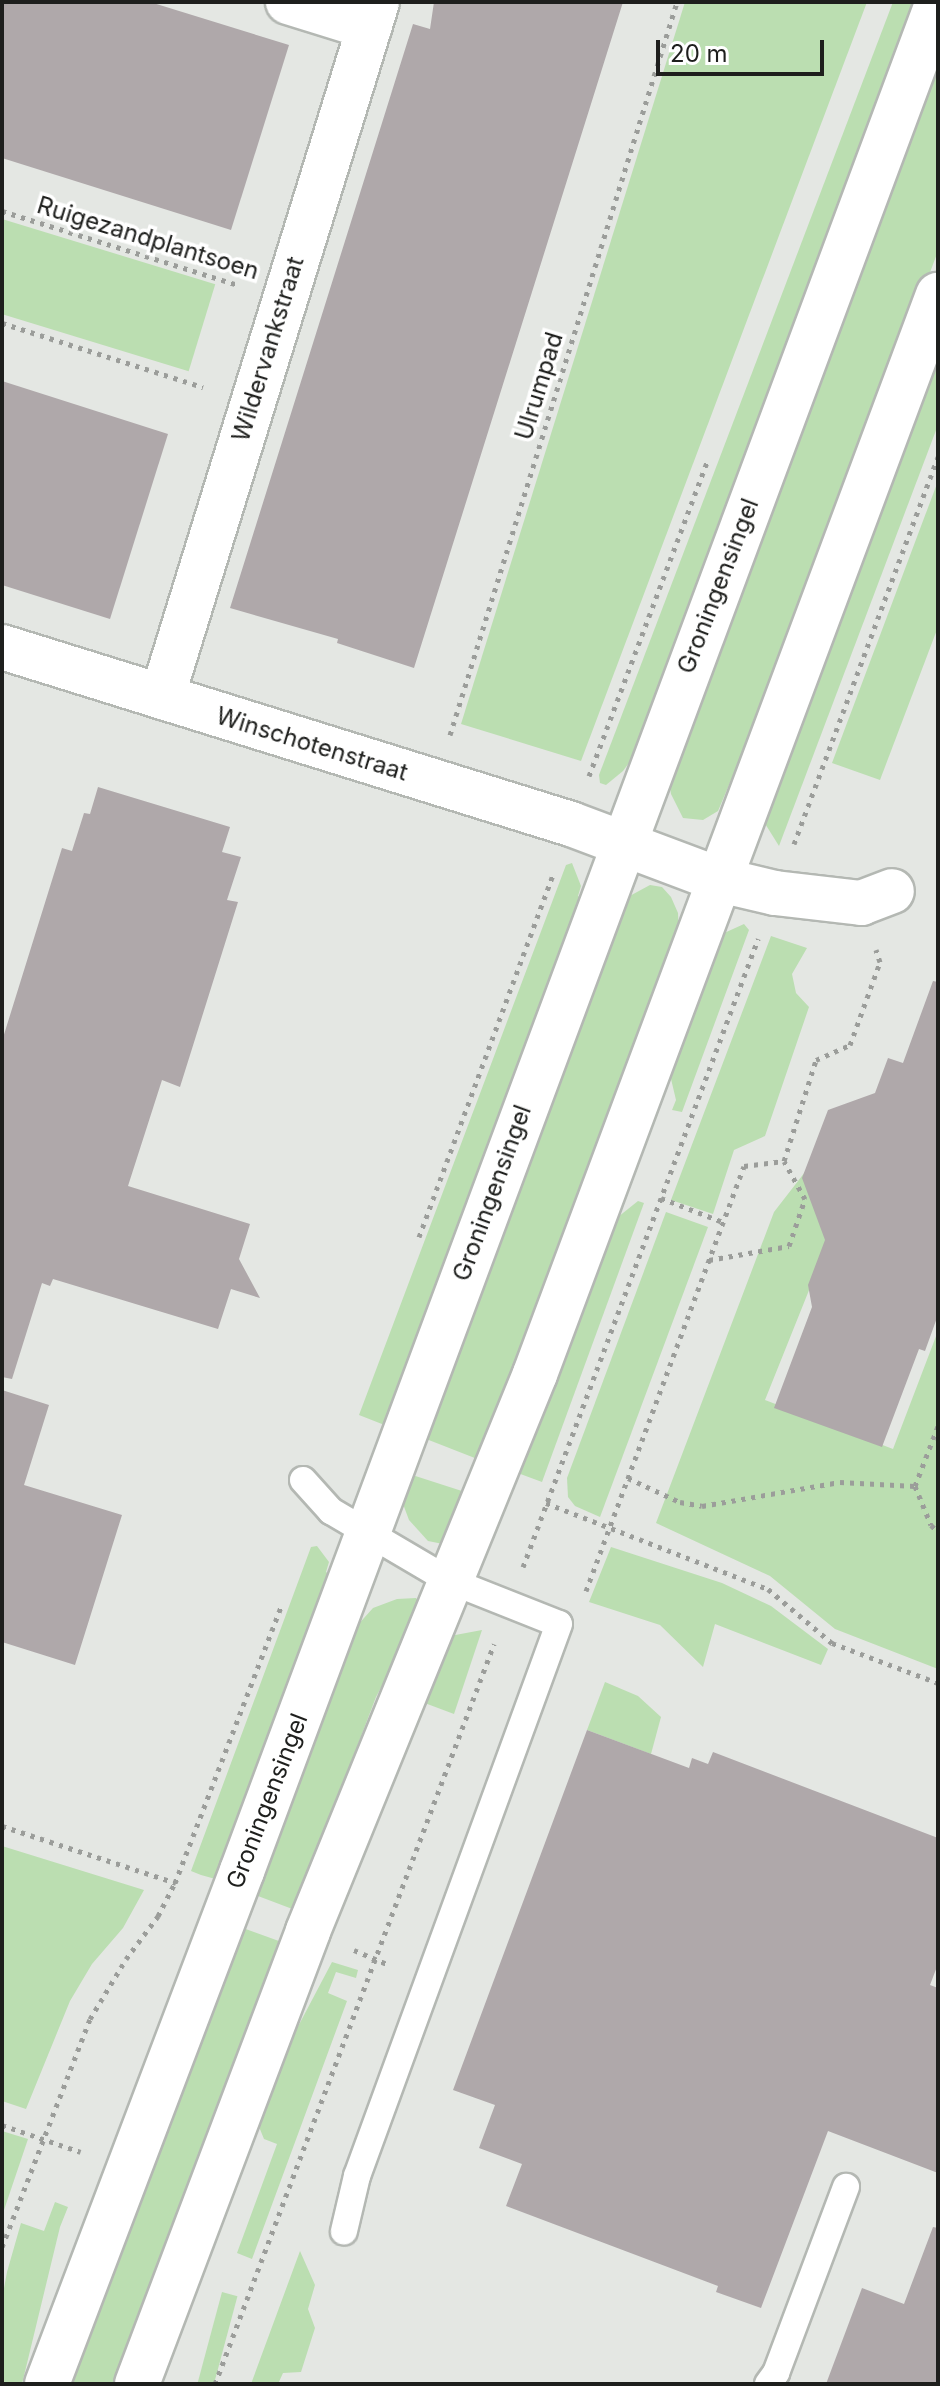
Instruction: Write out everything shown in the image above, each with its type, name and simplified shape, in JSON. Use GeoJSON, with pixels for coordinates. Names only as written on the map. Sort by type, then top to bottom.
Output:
{"type":"FeatureCollection","features":[{"type":"Feature","properties":{"kind":"street"},"geometry":{"type":"LineString","coordinates":[[288,2],[373,15]]}},
{"type":"Feature","properties":{"kind":"street","name":"Groningensingel"},"geometry":{"type":"LineString","coordinates":[[47,2384],[938,2]]}},
{"type":"Feature","properties":{"kind":"street","name":"Wildervankstraat"},"geometry":{"type":"LineString","coordinates":[[162,697],[282,298],[373,15]]}},
{"type":"Feature","properties":{"kind":"street"},"geometry":{"type":"LineString","coordinates":[[137,2384],[308,1931],[448,1580],[535,1374],[938,295]]}},
{"type":"Feature","properties":{"kind":"street","name":"Winschotenstraat"},"geometry":{"type":"LineString","coordinates":[[2,647],[571,824],[720,880]]}},
{"type":"Feature","properties":{"kind":"street"},"geometry":{"type":"LineString","coordinates":[[720,880],[775,893],[876,897]]}},
{"type":"Feature","properties":{"kind":"lane"},"geometry":{"type":"LineString","coordinates":[[303,1480],[331,1511],[369,1530],[448,1580],[559,1624],[357,2176],[344,2231]]}},
{"type":"Feature","properties":{"kind":"lane"},"geometry":{"type":"LineString","coordinates":[[768,2384],[776,2373],[846,2187]]}},
{"type":"Feature","properties":{"kind":"path","name":"Ulrumpad"},"geometry":{"type":"LineString","coordinates":[[436,782],[677,2]]}},
{"type":"Feature","properties":{"kind":"path","name":"Ruigezandplantsoen"},"geometry":{"type":"LineString","coordinates":[[2,211],[282,298]]}},
{"type":"Feature","properties":{"kind":"path"},"geometry":{"type":"LineString","coordinates":[[2,323],[252,402]]}},
{"type":"Feature","properties":{"kind":"path"},"geometry":{"type":"LineString","coordinates":[[413,1252],[712,450]]}},
{"type":"Feature","properties":{"kind":"path"},"geometry":{"type":"LineString","coordinates":[[215,2384],[938,457]]}},
{"type":"Feature","properties":{"kind":"path"},"geometry":{"type":"LineString","coordinates":[[709,1260],[789,1246],[805,1199],[784,1161],[816,1060],[850,1045],[880,962],[876,897]]}},
{"type":"Feature","properties":{"kind":"path"},"geometry":{"type":"LineString","coordinates":[[583,1600],[744,1166],[784,1161]]}},
{"type":"Feature","properties":{"kind":"path"},"geometry":{"type":"LineString","coordinates":[[661,1198],[723,1222]]}},
{"type":"Feature","properties":{"kind":"path"},"geometry":{"type":"LineString","coordinates":[[938,1426],[915,1486],[931,1525],[938,1532]]}},
{"type":"Feature","properties":{"kind":"path"},"geometry":{"type":"LineString","coordinates":[[628,1478],[680,1502],[702,1506],[840,1482],[915,1486]]}},
{"type":"Feature","properties":{"kind":"path"},"geometry":{"type":"LineString","coordinates":[[489,1481],[768,1589],[832,1643],[938,1683]]}},
{"type":"Feature","properties":{"kind":"path"},"geometry":{"type":"LineString","coordinates":[[2,2247],[90,2019],[126,1959],[158,1916],[175,1883],[282,1603]]}},
{"type":"Feature","properties":{"kind":"path"},"geometry":{"type":"LineString","coordinates":[[2,1826],[175,1883]]}},
{"type":"Feature","properties":{"kind":"path"},"geometry":{"type":"LineString","coordinates":[[2,2125],[85,2154]]}},
{"type":"Feature","properties":{"kind":"green space"},"geometry":{"type":"Polygon","coordinates":[[[685,2],[867,2],[581,761],[461,724],[685,2]]]}},
{"type":"Feature","properties":{"kind":"green space"},"geometry":{"type":"Polygon","coordinates":[[[893,2],[918,2],[637,752],[623,771],[606,785],[600,783],[599,775],[893,2]]]}},
{"type":"Feature","properties":{"kind":"green space"},"geometry":{"type":"Polygon","coordinates":[[[938,42],[938,251],[765,714],[745,747],[718,811],[703,820],[683,818],[671,794],[668,776],[938,42]]]}},
{"type":"Feature","properties":{"kind":"green space"},"geometry":{"type":"Polygon","coordinates":[[[2,219],[215,284],[189,371],[2,314],[2,219]]]}},
{"type":"Feature","properties":{"kind":"green space"},"geometry":{"type":"Polygon","coordinates":[[[938,340],[938,425],[779,846],[764,822],[938,340]]]}},
{"type":"Feature","properties":{"kind":"green space"},"geometry":{"type":"Polygon","coordinates":[[[938,481],[938,627],[880,780],[832,763],[938,481]]]}},
{"type":"Feature","properties":{"kind":"green space"},"geometry":{"type":"Polygon","coordinates":[[[572,863],[581,886],[578,896],[583,899],[387,1426],[359,1415],[566,865],[572,863]]]}},
{"type":"Feature","properties":{"kind":"green space"},"geometry":{"type":"Polygon","coordinates":[[[650,885],[662,887],[671,897],[678,913],[679,937],[485,1462],[416,1435],[626,898],[650,885]]]}},
{"type":"Feature","properties":{"kind":"green space"},"geometry":{"type":"Polygon","coordinates":[[[744,924],[749,930],[682,1112],[672,1110],[676,1100],[667,1062],[722,934],[744,924]]]}},
{"type":"Feature","properties":{"kind":"green space"},"geometry":{"type":"Polygon","coordinates":[[[771,936],[807,948],[792,974],[796,993],[809,1007],[765,1136],[734,1150],[713,1214],[671,1200],[771,936]]]}},
{"type":"Feature","properties":{"kind":"green space"},"geometry":{"type":"Polygon","coordinates":[[[866,1148],[765,1400],[893,1449],[938,1331],[938,1669],[835,1629],[770,1576],[656,1523],[774,1212],[805,1172],[866,1148]]]}},
{"type":"Feature","properties":{"kind":"green space"},"geometry":{"type":"Polygon","coordinates":[[[638,1201],[644,1203],[542,1482],[515,1472],[608,1225],[638,1201]]]}},
{"type":"Feature","properties":{"kind":"green space"},"geometry":{"type":"Polygon","coordinates":[[[666,1212],[708,1227],[600,1517],[575,1506],[568,1497],[567,1478],[666,1212]]]}},
{"type":"Feature","properties":{"kind":"green space"},"geometry":{"type":"Polygon","coordinates":[[[403,1472],[465,1492],[443,1544],[428,1541],[409,1520],[403,1504],[403,1472]]]}},
{"type":"Feature","properties":{"kind":"green space"},"geometry":{"type":"Polygon","coordinates":[[[317,1546],[329,1562],[326,1572],[330,1575],[219,1880],[201,1875],[191,1871],[311,1547],[317,1546]]]}},
{"type":"Feature","properties":{"kind":"green space"},"geometry":{"type":"Polygon","coordinates":[[[611,1547],[722,1583],[771,1606],[828,1649],[821,1665],[715,1624],[703,1667],[660,1625],[589,1602],[611,1547]]]}},
{"type":"Feature","properties":{"kind":"green space"},"geometry":{"type":"Polygon","coordinates":[[[416,1598],[419,1602],[408,1636],[376,1697],[295,1910],[245,1891],[355,1628],[373,1608],[397,1599],[416,1598]]]}},
{"type":"Feature","properties":{"kind":"green space"},"geometry":{"type":"Polygon","coordinates":[[[482,1630],[454,1714],[422,1702],[450,1636],[482,1630]]]}},
{"type":"Feature","properties":{"kind":"green space"},"geometry":{"type":"Polygon","coordinates":[[[605,1682],[638,1696],[661,1717],[651,1754],[587,1730],[605,1682]]]}},
{"type":"Feature","properties":{"kind":"green space"},"geometry":{"type":"Polygon","coordinates":[[[2,1846],[144,1890],[123,1928],[92,1964],[70,2001],[26,2109],[2,2101],[2,1846]]]}},
{"type":"Feature","properties":{"kind":"green space"},"geometry":{"type":"Polygon","coordinates":[[[232,1924],[284,1943],[123,2384],[65,2384],[232,1924]]]}},
{"type":"Feature","properties":{"kind":"green space"},"geometry":{"type":"Polygon","coordinates":[[[332,1962],[358,1970],[356,1978],[336,1972],[328,1993],[347,2001],[252,2259],[237,2253],[277,2144],[264,2139],[253,2112],[332,1962]]]}},
{"type":"Feature","properties":{"kind":"green space"},"geometry":{"type":"Polygon","coordinates":[[[2,2131],[28,2139],[2,2216],[2,2131]]]}},
{"type":"Feature","properties":{"kind":"green space"},"geometry":{"type":"Polygon","coordinates":[[[55,2202],[68,2207],[60,2227],[22,2384],[2,2384],[2,2299],[21,2223],[44,2231],[55,2202]]]}},
{"type":"Feature","properties":{"kind":"green space"},"geometry":{"type":"Polygon","coordinates":[[[300,2251],[315,2285],[308,2309],[315,2328],[301,2372],[283,2373],[278,2384],[251,2384],[300,2251]]]}},
{"type":"Feature","properties":{"kind":"green space"},"geometry":{"type":"Polygon","coordinates":[[[222,2292],[237,2296],[214,2384],[197,2384],[222,2292]]]}},
{"type":"Feature","properties":{"kind":"building"},"geometry":{"type":"Polygon","coordinates":[[[2,2],[150,2],[289,45],[231,230],[2,158],[2,2]]]}},
{"type":"Feature","properties":{"kind":"building"},"geometry":{"type":"Polygon","coordinates":[[[434,2],[623,2],[414,668],[337,643],[338,639],[230,608],[413,24],[430,29],[434,2]]]}},
{"type":"Feature","properties":{"kind":"building"},"geometry":{"type":"Polygon","coordinates":[[[2,381],[168,434],[110,619],[2,585],[2,381]]]}},
{"type":"Feature","properties":{"kind":"building"},"geometry":{"type":"Polygon","coordinates":[[[98,787],[230,827],[222,852],[241,857],[227,900],[238,902],[180,1087],[162,1080],[128,1186],[250,1224],[239,1259],[260,1298],[231,1289],[218,1329],[53,1279],[50,1286],[42,1283],[12,1379],[2,1377],[2,1041],[62,848],[72,851],[84,813],[90,814],[98,787]]]}},
{"type":"Feature","properties":{"kind":"building"},"geometry":{"type":"Polygon","coordinates":[[[933,981],[938,982],[938,1315],[925,1351],[919,1349],[882,1447],[774,1408],[812,1307],[808,1285],[825,1240],[802,1178],[828,1110],[875,1093],[888,1058],[903,1063],[933,981]]]}},
{"type":"Feature","properties":{"kind":"building"},"geometry":{"type":"Polygon","coordinates":[[[2,1390],[49,1405],[24,1485],[122,1515],[75,1665],[2,1642],[2,1390]]]}},
{"type":"Feature","properties":{"kind":"building"},"geometry":{"type":"Polygon","coordinates":[[[587,1730],[689,1768],[692,1758],[708,1764],[713,1752],[938,1838],[938,1964],[930,1985],[938,1988],[938,2173],[828,2131],[761,2308],[716,2292],[718,2286],[506,2206],[522,2164],[479,2148],[495,2105],[453,2090],[587,1730]]]}},
{"type":"Feature","properties":{"kind":"building"},"geometry":{"type":"Polygon","coordinates":[[[933,2227],[938,2228],[938,2384],[826,2384],[862,2288],[904,2304],[933,2227]]]}}]}
